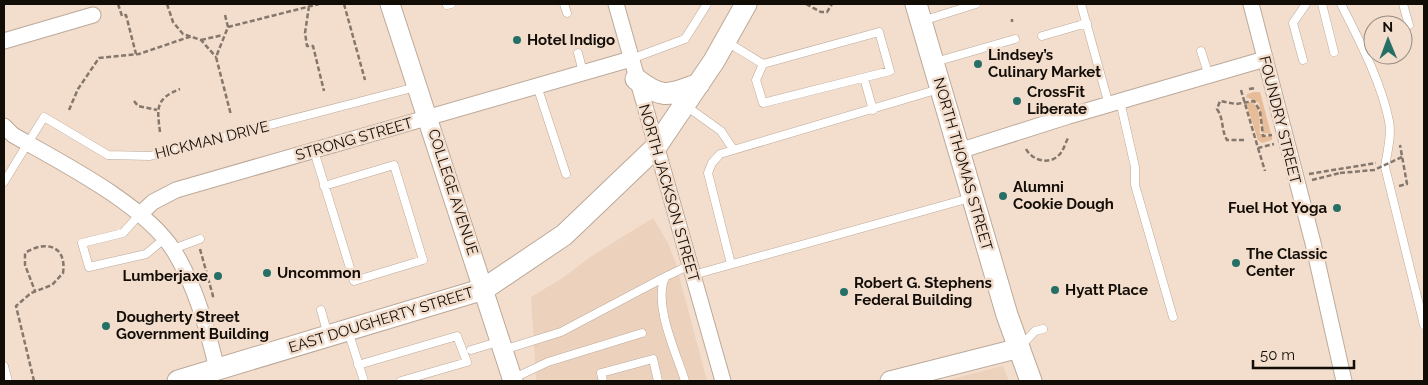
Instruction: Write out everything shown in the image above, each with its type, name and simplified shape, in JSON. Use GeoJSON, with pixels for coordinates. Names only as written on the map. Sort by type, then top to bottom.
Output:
{"type":"FeatureCollection","features":[{"type":"Feature","properties":{"kind":"main road","name":"EAST DOUGHERTY STREET"},"geometry":{"type":"LineString","coordinates":[[178,381],[218,375],[338,332],[484,289],[564,235],[655,148],[699,84],[746,4]]}},
{"type":"Feature","properties":{"kind":"main road","name":"NORTH THOMAS STREET"},"geometry":{"type":"LineString","coordinates":[[918,13],[1008,315],[1031,381]]}},
{"type":"Feature","properties":{"kind":"main road"},"geometry":{"type":"LineString","coordinates":[[636,79],[652,92],[661,94],[678,92],[699,84]]}},
{"type":"Feature","properties":{"kind":"street","name":"COLLEGE AVENUE"},"geometry":{"type":"LineString","coordinates":[[390,4],[513,380]]}},
{"type":"Feature","properties":{"kind":"street","name":"NORTH JACKSON STREET"},"geometry":{"type":"LineString","coordinates":[[616,4],[655,148],[723,381]]}},
{"type":"Feature","properties":{"kind":"street","name":"FOUNDRY STREET"},"geometry":{"type":"LineString","coordinates":[[1251,4],[1313,243],[1344,381]]}},
{"type":"Feature","properties":{"kind":"street"},"geometry":{"type":"LineString","coordinates":[[4,41],[93,16]]}},
{"type":"Feature","properties":{"kind":"street","name":"STRONG STREET"},"geometry":{"type":"LineString","coordinates":[[140,214],[153,202],[176,190],[631,59]]}},
{"type":"Feature","properties":{"kind":"street"},"geometry":{"type":"LineString","coordinates":[[959,151],[1265,59]]}},
{"type":"Feature","properties":{"kind":"street"},"geometry":{"type":"LineString","coordinates":[[4,126],[13,136],[118,198],[140,214],[168,244],[196,293],[218,375]]}},
{"type":"Feature","properties":{"kind":"street"},"geometry":{"type":"LineString","coordinates":[[890,381],[1020,348]]}},
{"type":"Feature","properties":{"kind":"lane"},"geometry":{"type":"LineString","coordinates":[[564,4],[567,14]]}},
{"type":"Feature","properties":{"kind":"lane"},"geometry":{"type":"LineString","coordinates":[[631,59],[685,39],[707,4]]}},
{"type":"Feature","properties":{"kind":"lane"},"geometry":{"type":"LineString","coordinates":[[918,13],[976,4]]}},
{"type":"Feature","properties":{"kind":"lane"},"geometry":{"type":"LineString","coordinates":[[1081,4],[1135,167],[1135,185],[1173,317]]}},
{"type":"Feature","properties":{"kind":"lane"},"geometry":{"type":"LineString","coordinates":[[1303,60],[1293,23],[1306,4]]}},
{"type":"Feature","properties":{"kind":"lane"},"geometry":{"type":"LineString","coordinates":[[1322,4],[1334,52]]}},
{"type":"Feature","properties":{"kind":"lane"},"geometry":{"type":"LineString","coordinates":[[1341,4],[1368,58],[1389,122],[1389,145],[1385,166],[1424,325]]}},
{"type":"Feature","properties":{"kind":"lane"},"geometry":{"type":"LineString","coordinates":[[1042,36],[1087,23]]}},
{"type":"Feature","properties":{"kind":"lane"},"geometry":{"type":"LineString","coordinates":[[725,41],[763,64],[878,32],[890,71],[763,103],[756,80],[763,64]]}},
{"type":"Feature","properties":{"kind":"lane"},"geometry":{"type":"LineString","coordinates":[[933,63],[1015,39]]}},
{"type":"Feature","properties":{"kind":"lane"},"geometry":{"type":"LineString","coordinates":[[1200,51],[1209,76]]}},
{"type":"Feature","properties":{"kind":"lane"},"geometry":{"type":"LineString","coordinates":[[578,53],[583,72]]}},
{"type":"Feature","properties":{"kind":"lane"},"geometry":{"type":"LineString","coordinates":[[864,78],[872,110]]}},
{"type":"Feature","properties":{"kind":"lane","name":"HICKMAN DRIVE"},"geometry":{"type":"LineString","coordinates":[[28,144],[44,117],[108,155],[150,156],[417,86]]}},
{"type":"Feature","properties":{"kind":"lane"},"geometry":{"type":"LineString","coordinates":[[537,86],[566,174]]}},
{"type":"Feature","properties":{"kind":"lane"},"geometry":{"type":"LineString","coordinates":[[731,264],[708,173],[712,163],[720,154],[941,89]]}},
{"type":"Feature","properties":{"kind":"lane"},"geometry":{"type":"LineString","coordinates":[[685,106],[721,131],[733,150]]}},
{"type":"Feature","properties":{"kind":"lane"},"geometry":{"type":"LineString","coordinates":[[4,182],[28,144]]}},
{"type":"Feature","properties":{"kind":"lane"},"geometry":{"type":"LineString","coordinates":[[314,151],[324,186],[354,281],[423,260],[394,165],[324,186]]}},
{"type":"Feature","properties":{"kind":"lane"},"geometry":{"type":"LineString","coordinates":[[472,350],[561,332],[665,277],[691,270],[731,264],[973,197]]}},
{"type":"Feature","properties":{"kind":"lane"},"geometry":{"type":"LineString","coordinates":[[140,214],[123,233],[82,243],[89,267],[146,254],[168,244],[200,239]]}},
{"type":"Feature","properties":{"kind":"lane"},"geometry":{"type":"LineString","coordinates":[[665,277],[661,286],[660,301],[685,381]]}},
{"type":"Feature","properties":{"kind":"lane"},"geometry":{"type":"LineString","coordinates":[[321,310],[338,332],[358,365],[364,381]]}},
{"type":"Feature","properties":{"kind":"lane"},"geometry":{"type":"LineString","coordinates":[[1020,348],[1035,331],[1043,328]]}},
{"type":"Feature","properties":{"kind":"lane"},"geometry":{"type":"LineString","coordinates":[[513,380],[548,362],[642,333]]}},
{"type":"Feature","properties":{"kind":"lane"},"geometry":{"type":"LineString","coordinates":[[358,365],[457,336],[467,362],[401,381]]}},
{"type":"Feature","properties":{"kind":"lane"},"geometry":{"type":"LineString","coordinates":[[603,381],[601,374],[652,360],[658,381]]}},
{"type":"Feature","properties":{"kind":"lane"},"geometry":{"type":"LineString","coordinates":[[4,366],[8,381]]}},
{"type":"Feature","properties":{"kind":"path"},"geometry":{"type":"LineString","coordinates":[[118,4],[122,16],[126,15],[136,54]]}},
{"type":"Feature","properties":{"kind":"path"},"geometry":{"type":"LineString","coordinates":[[167,4],[173,22],[183,34],[201,40],[216,57],[231,115]]}},
{"type":"Feature","properties":{"kind":"path"},"geometry":{"type":"LineString","coordinates":[[216,57],[223,35],[228,27],[319,4]]}},
{"type":"Feature","properties":{"kind":"path"},"geometry":{"type":"LineString","coordinates":[[344,4],[365,80]]}},
{"type":"Feature","properties":{"kind":"path"},"geometry":{"type":"LineString","coordinates":[[806,4],[821,12],[827,12],[832,4]]}},
{"type":"Feature","properties":{"kind":"path"},"geometry":{"type":"LineString","coordinates":[[309,6],[305,33],[307,46],[313,46],[324,90]]}},
{"type":"Feature","properties":{"kind":"path"},"geometry":{"type":"LineString","coordinates":[[224,14],[228,27]]}},
{"type":"Feature","properties":{"kind":"path"},"geometry":{"type":"LineString","coordinates":[[201,40],[223,35]]}},
{"type":"Feature","properties":{"kind":"path"},"geometry":{"type":"LineString","coordinates":[[68,110],[78,89],[99,58],[136,54],[192,36]]}},
{"type":"Feature","properties":{"kind":"path"},"geometry":{"type":"LineString","coordinates":[[1249,89],[1255,88]]}},
{"type":"Feature","properties":{"kind":"path"},"geometry":{"type":"LineString","coordinates":[[160,132],[157,110],[163,98],[180,89]]}},
{"type":"Feature","properties":{"kind":"path"},"geometry":{"type":"LineString","coordinates":[[1241,90],[1265,171]]}},
{"type":"Feature","properties":{"kind":"path"},"geometry":{"type":"LineString","coordinates":[[134,101],[138,106],[157,110]]}},
{"type":"Feature","properties":{"kind":"path"},"geometry":{"type":"LineString","coordinates":[[1244,140],[1227,140],[1223,134],[1223,120],[1217,109],[1220,101],[1236,104],[1254,101],[1258,104],[1260,110],[1262,133],[1264,136],[1273,135]]}},
{"type":"Feature","properties":{"kind":"path"},"geometry":{"type":"LineString","coordinates":[[1026,149],[1034,157],[1049,160],[1058,156],[1068,138]]}},
{"type":"Feature","properties":{"kind":"path"},"geometry":{"type":"LineString","coordinates":[[1398,139],[1406,179]]}},
{"type":"Feature","properties":{"kind":"path"},"geometry":{"type":"LineString","coordinates":[[1258,148],[1271,145]]}},
{"type":"Feature","properties":{"kind":"path"},"geometry":{"type":"LineString","coordinates":[[1308,180],[1340,173],[1374,170],[1402,158]]}},
{"type":"Feature","properties":{"kind":"path"},"geometry":{"type":"LineString","coordinates":[[1306,174],[1386,161]]}},
{"type":"Feature","properties":{"kind":"path"},"geometry":{"type":"LineString","coordinates":[[34,381],[16,306],[35,291],[44,290],[52,285],[63,273],[62,256],[53,246],[48,245],[25,253],[25,265],[35,291]]}},
{"type":"Feature","properties":{"kind":"path"},"geometry":{"type":"LineString","coordinates":[[200,249],[213,296],[210,299]]}},
{"type":"Feature","properties":{"kind":"shaded area"},"geometry":{"type":"Polygon","coordinates":[[[1260,92],[1271,134],[1263,133],[1259,103],[1246,97],[1247,94],[1260,92]]]}},
{"type":"Feature","properties":{"kind":"shaded area"},"geometry":{"type":"Polygon","coordinates":[[[1251,102],[1257,108],[1260,120],[1260,133],[1264,137],[1272,136],[1272,140],[1262,143],[1258,140],[1246,103],[1251,102]]]}},
{"type":"Feature","properties":{"kind":"shaded area"},"geometry":{"type":"Polygon","coordinates":[[[653,218],[668,243],[676,264],[707,381],[536,381],[531,297],[561,279],[593,255],[653,218]]]}},
{"type":"Feature","properties":{"kind":"shaded area"},"geometry":{"type":"Polygon","coordinates":[[[1003,366],[1009,381],[944,381],[998,367],[1003,366]]]}},
{"type":"Feature","properties":{"kind":"place","name":"Hotel Indigo"},"geometry":{"type":"Point","coordinates":[517,40]}},
{"type":"Feature","properties":{"kind":"place","name":"Lindsey’s Culinary Market"},"geometry":{"type":"Point","coordinates":[978,64]}},
{"type":"Feature","properties":{"kind":"place","name":"CrossFit Liberate"},"geometry":{"type":"Point","coordinates":[1017,101]}},
{"type":"Feature","properties":{"kind":"place","name":"Alumni Cookie Dough"},"geometry":{"type":"Point","coordinates":[1003,196]}},
{"type":"Feature","properties":{"kind":"place","name":"Fuel Hot Yoga"},"geometry":{"type":"Point","coordinates":[1337,208]}},
{"type":"Feature","properties":{"kind":"place","name":"The Classic Center"},"geometry":{"type":"Point","coordinates":[1236,263]}},
{"type":"Feature","properties":{"kind":"place","name":"Uncommon"},"geometry":{"type":"Point","coordinates":[267,273]}},
{"type":"Feature","properties":{"kind":"place","name":"Lumberjaxe"},"geometry":{"type":"Point","coordinates":[218,276]}},
{"type":"Feature","properties":{"kind":"place","name":"Hyatt Place"},"geometry":{"type":"Point","coordinates":[1055,290]}},
{"type":"Feature","properties":{"kind":"place","name":"Robert G. Stephens Federal Building"},"geometry":{"type":"Point","coordinates":[844,292]}},
{"type":"Feature","properties":{"kind":"place","name":"Dougherty Street Government Building"},"geometry":{"type":"Point","coordinates":[106,326]}}]}
